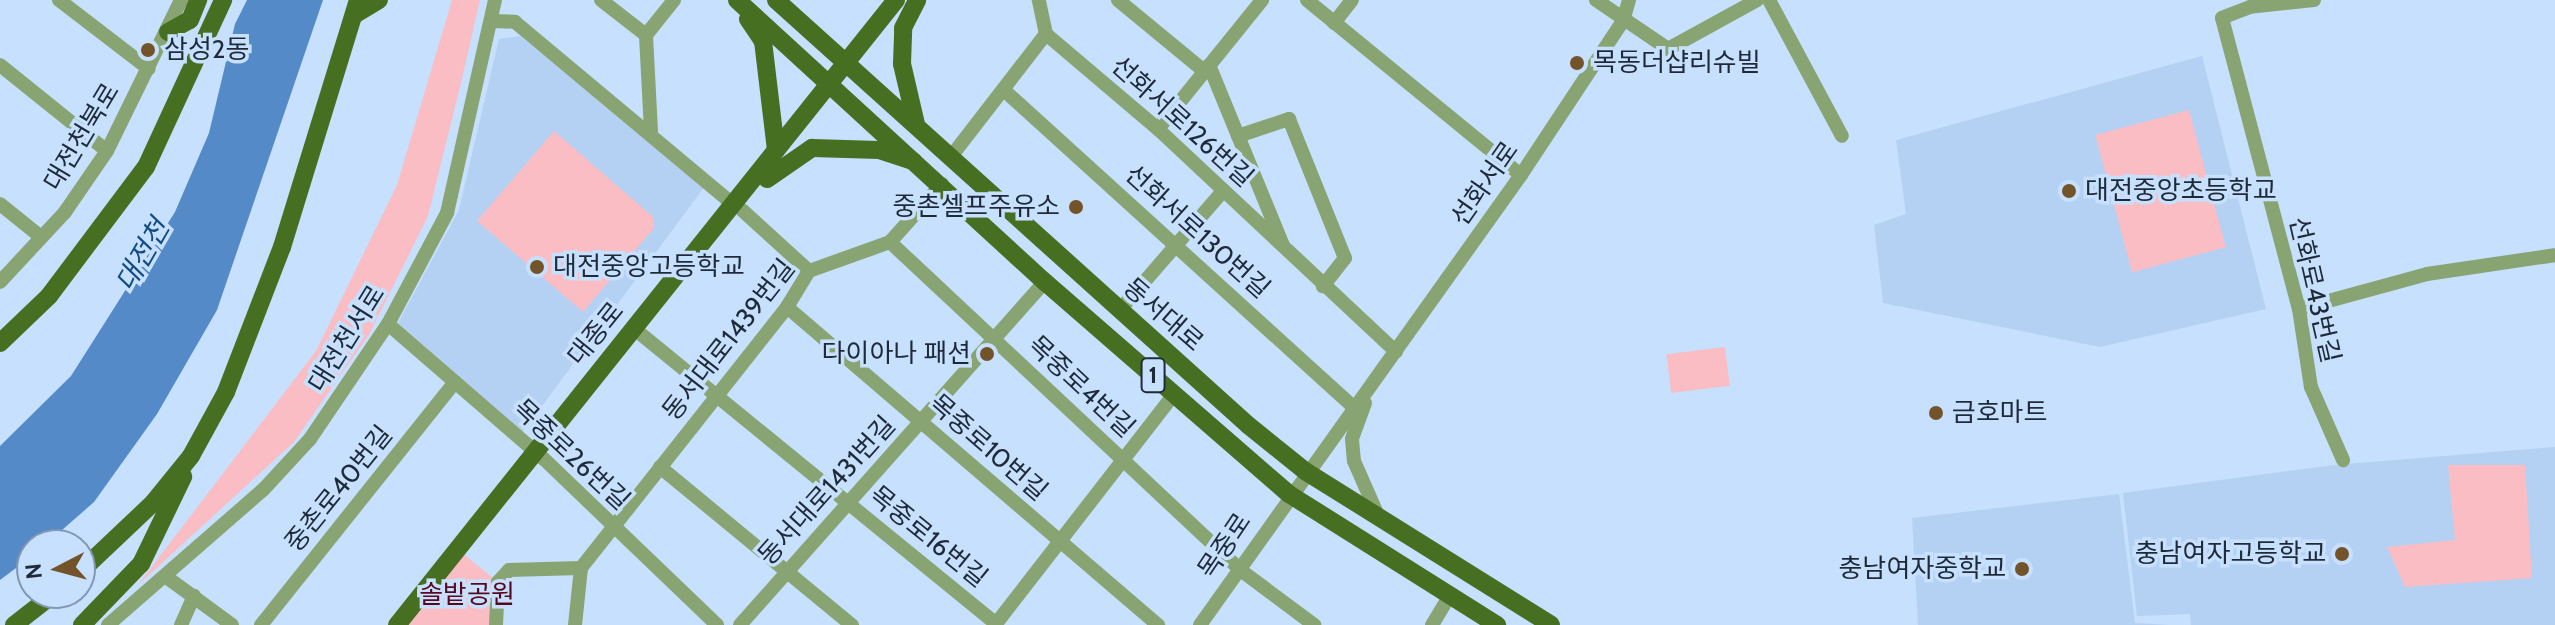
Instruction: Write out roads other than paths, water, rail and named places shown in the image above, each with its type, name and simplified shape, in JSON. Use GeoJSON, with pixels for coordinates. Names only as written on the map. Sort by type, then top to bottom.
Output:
{"type":"FeatureCollection","features":[{"type":"Feature","properties":{"kind":"main road"},"geometry":{"type":"LineString","coordinates":[[168,32],[190,20],[198,0]]}},
{"type":"Feature","properties":{"kind":"main road"},"geometry":{"type":"LineString","coordinates":[[0,343],[49,296],[146,167],[223,0]]}},
{"type":"Feature","properties":{"kind":"main road"},"geometry":{"type":"LineString","coordinates":[[82,625],[141,564],[254,324],[356,7],[379,0]]}},
{"type":"Feature","properties":{"kind":"main road"},"geometry":{"type":"LineString","coordinates":[[736,0],[763,41],[776,150]]}},
{"type":"Feature","properties":{"kind":"main road","name":"동서대로"},"geometry":{"type":"LineString","coordinates":[[736,0],[920,163],[1045,282],[1289,494],[1497,625]]}},
{"type":"Feature","properties":{"kind":"main road","name":"동서대로"},"geometry":{"type":"LineString","coordinates":[[776,0],[851,64],[919,130],[1119,311],[1305,471],[1551,625]]}},
{"type":"Feature","properties":{"kind":"main road","name":"대종로"},"geometry":{"type":"LineString","coordinates":[[412,625],[539,455],[738,207],[767,179],[896,0]]}},
{"type":"Feature","properties":{"kind":"main road","name":"대종로"},"geometry":{"type":"LineString","coordinates":[[851,64],[909,0]]}},
{"type":"Feature","properties":{"kind":"main road"},"geometry":{"type":"LineString","coordinates":[[917,0],[903,28],[902,64],[919,130]]}},
{"type":"Feature","properties":{"kind":"main road","name":"대종로"},"geometry":{"type":"LineString","coordinates":[[397,625],[642,335],[738,207],[776,150],[834,86]]}},
{"type":"Feature","properties":{"kind":"main road"},"geometry":{"type":"LineString","coordinates":[[767,179],[812,148],[879,150],[920,163]]}},
{"type":"Feature","properties":{"kind":"main road"},"geometry":{"type":"LineString","coordinates":[[96,557],[153,503],[191,456]]}},
{"type":"Feature","properties":{"kind":"main road"},"geometry":{"type":"LineString","coordinates":[[14,625],[34,609]]}},
{"type":"Feature","properties":{"kind":"street"},"geometry":{"type":"LineString","coordinates":[[59,0],[149,69]]}},
{"type":"Feature","properties":{"kind":"street","name":"대전천북로"},"geometry":{"type":"LineString","coordinates":[[0,282],[41,237],[107,151],[168,32],[181,0]]}},
{"type":"Feature","properties":{"kind":"street","name":"대전천서로"},"geometry":{"type":"LineString","coordinates":[[108,625],[263,490],[310,439],[388,324],[447,213],[495,0]]}},
{"type":"Feature","properties":{"kind":"street"},"geometry":{"type":"LineString","coordinates":[[601,0],[646,35]]}},
{"type":"Feature","properties":{"kind":"street"},"geometry":{"type":"LineString","coordinates":[[651,131],[646,35],[674,0]]}},
{"type":"Feature","properties":{"kind":"street"},"geometry":{"type":"LineString","coordinates":[[950,158],[1006,92],[1046,34],[1039,0]]}},
{"type":"Feature","properties":{"kind":"street"},"geometry":{"type":"LineString","coordinates":[[1118,0],[1207,68]]}},
{"type":"Feature","properties":{"kind":"street"},"geometry":{"type":"LineString","coordinates":[[1158,129],[1262,0]]}},
{"type":"Feature","properties":{"kind":"street"},"geometry":{"type":"LineString","coordinates":[[1307,0],[1521,175]]}},
{"type":"Feature","properties":{"kind":"street"},"geometry":{"type":"LineString","coordinates":[[1334,23],[1352,0]]}},
{"type":"Feature","properties":{"kind":"street"},"geometry":{"type":"LineString","coordinates":[[1596,0],[1668,49],[1757,0]]}},
{"type":"Feature","properties":{"kind":"street","name":"선화서로"},"geometry":{"type":"LineString","coordinates":[[1289,494],[1355,409],[1521,175],[1623,21],[1629,0]]}},
{"type":"Feature","properties":{"kind":"street"},"geometry":{"type":"LineString","coordinates":[[1769,0],[1842,136]]}},
{"type":"Feature","properties":{"kind":"street","name":"선화로43번길"},"geometry":{"type":"LineString","coordinates":[[2314,0],[2250,7],[2222,18],[2299,309],[2311,387],[2343,460]]}},
{"type":"Feature","properties":{"kind":"street"},"geometry":{"type":"LineString","coordinates":[[492,21],[515,22],[651,131],[809,271]]}},
{"type":"Feature","properties":{"kind":"street","name":"선화서로126번길"},"geometry":{"type":"LineString","coordinates":[[1046,34],[1158,129],[1396,352]]}},
{"type":"Feature","properties":{"kind":"street"},"geometry":{"type":"LineString","coordinates":[[0,65],[107,151]]}},
{"type":"Feature","properties":{"kind":"street","name":"선화서로126번길"},"geometry":{"type":"LineString","coordinates":[[1207,68],[1284,249]]}},
{"type":"Feature","properties":{"kind":"street","name":"선화서로130번길"},"geometry":{"type":"LineString","coordinates":[[1006,92],[1355,409]]}},
{"type":"Feature","properties":{"kind":"street"},"geometry":{"type":"LineString","coordinates":[[1238,136],[1289,119],[1345,258],[1323,286]]}},
{"type":"Feature","properties":{"kind":"street","name":"동서대로1439번길"},"geometry":{"type":"LineString","coordinates":[[581,568],[787,307],[809,271],[890,242],[942,184]]}},
{"type":"Feature","properties":{"kind":"street"},"geometry":{"type":"LineString","coordinates":[[1119,311],[1223,191]]}},
{"type":"Feature","properties":{"kind":"street"},"geometry":{"type":"LineString","coordinates":[[0,204],[41,237]]}},
{"type":"Feature","properties":{"kind":"street","name":"목중로4번길"},"geometry":{"type":"LineString","coordinates":[[890,242],[1239,569],[1314,625]]}},
{"type":"Feature","properties":{"kind":"street"},"geometry":{"type":"LineString","coordinates":[[2299,309],[2427,274],[2555,255]]}},
{"type":"Feature","properties":{"kind":"street","name":"동서대로1431번길"},"geometry":{"type":"LineString","coordinates":[[740,625],[1045,282]]}},
{"type":"Feature","properties":{"kind":"street","name":"목중로10번길"},"geometry":{"type":"LineString","coordinates":[[787,307],[1158,625]]}},
{"type":"Feature","properties":{"kind":"street","name":"목중로26번길"},"geometry":{"type":"LineString","coordinates":[[388,324],[539,455],[717,625]]}},
{"type":"Feature","properties":{"kind":"street","name":"목중로16번길"},"geometry":{"type":"LineString","coordinates":[[642,335],[996,625]]}},
{"type":"Feature","properties":{"kind":"street"},"geometry":{"type":"LineString","coordinates":[[1376,379],[1352,439],[1355,467],[1380,518]]}},
{"type":"Feature","properties":{"kind":"street","name":"중촌로40번길"},"geometry":{"type":"LineString","coordinates":[[261,625],[455,382]]}},
{"type":"Feature","properties":{"kind":"street"},"geometry":{"type":"LineString","coordinates":[[996,625],[1174,394]]}},
{"type":"Feature","properties":{"kind":"street"},"geometry":{"type":"LineString","coordinates":[[660,467],[852,625]]}},
{"type":"Feature","properties":{"kind":"street","name":"목중로"},"geometry":{"type":"LineString","coordinates":[[1200,625],[1289,494]]}},
{"type":"Feature","properties":{"kind":"street"},"geometry":{"type":"LineString","coordinates":[[496,625],[498,582],[509,570],[581,568],[575,625]]}},
{"type":"Feature","properties":{"kind":"street"},"geometry":{"type":"LineString","coordinates":[[165,576],[232,625]]}},
{"type":"Feature","properties":{"kind":"street"},"geometry":{"type":"LineString","coordinates":[[1432,625],[1450,595]]}},
{"type":"Feature","properties":{"kind":"street"},"geometry":{"type":"LineString","coordinates":[[181,625],[194,596]]}},
{"type":"Feature","properties":{"kind":"water"},"geometry":{"type":"Polygon","coordinates":[[[247,0],[323,0],[217,310],[157,414],[94,502],[63,529],[16,529],[16,568],[0,580],[0,446],[71,376],[175,212],[209,133],[235,24],[247,0]]]}},
{"type":"Feature","properties":{"kind":"place","name":"삼성2동"},"geometry":{"type":"Point","coordinates":[148,50]}},
{"type":"Feature","properties":{"kind":"place","name":"목동더샵리슈빌"},"geometry":{"type":"Point","coordinates":[1577,63]}},
{"type":"Feature","properties":{"kind":"place","name":"대전중앙초등학교"},"geometry":{"type":"Point","coordinates":[2069,191]}},
{"type":"Feature","properties":{"kind":"place","name":"중촌셀프주유소"},"geometry":{"type":"Point","coordinates":[1076,207]}},
{"type":"Feature","properties":{"kind":"place","name":"대전중앙고등학교"},"geometry":{"type":"Point","coordinates":[537,267]}},
{"type":"Feature","properties":{"kind":"place","name":"다이아나 패션"},"geometry":{"type":"Point","coordinates":[987,354]}},
{"type":"Feature","properties":{"kind":"place","name":"금호마트"},"geometry":{"type":"Point","coordinates":[1936,413]}},
{"type":"Feature","properties":{"kind":"place","name":"충남여자고등학교"},"geometry":{"type":"Point","coordinates":[2342,554]}},
{"type":"Feature","properties":{"kind":"place","name":"충남여자중학교"},"geometry":{"type":"Point","coordinates":[2022,569]}},
{"type":"Feature","properties":{"kind":"water label","name":"대전천"},"geometry":{"type":"Point","coordinates":[142,255]}},
{"type":"Feature","properties":{"kind":"park label","name":"솔밭공원"},"geometry":{"type":"Point","coordinates":[467,595]}}]}
